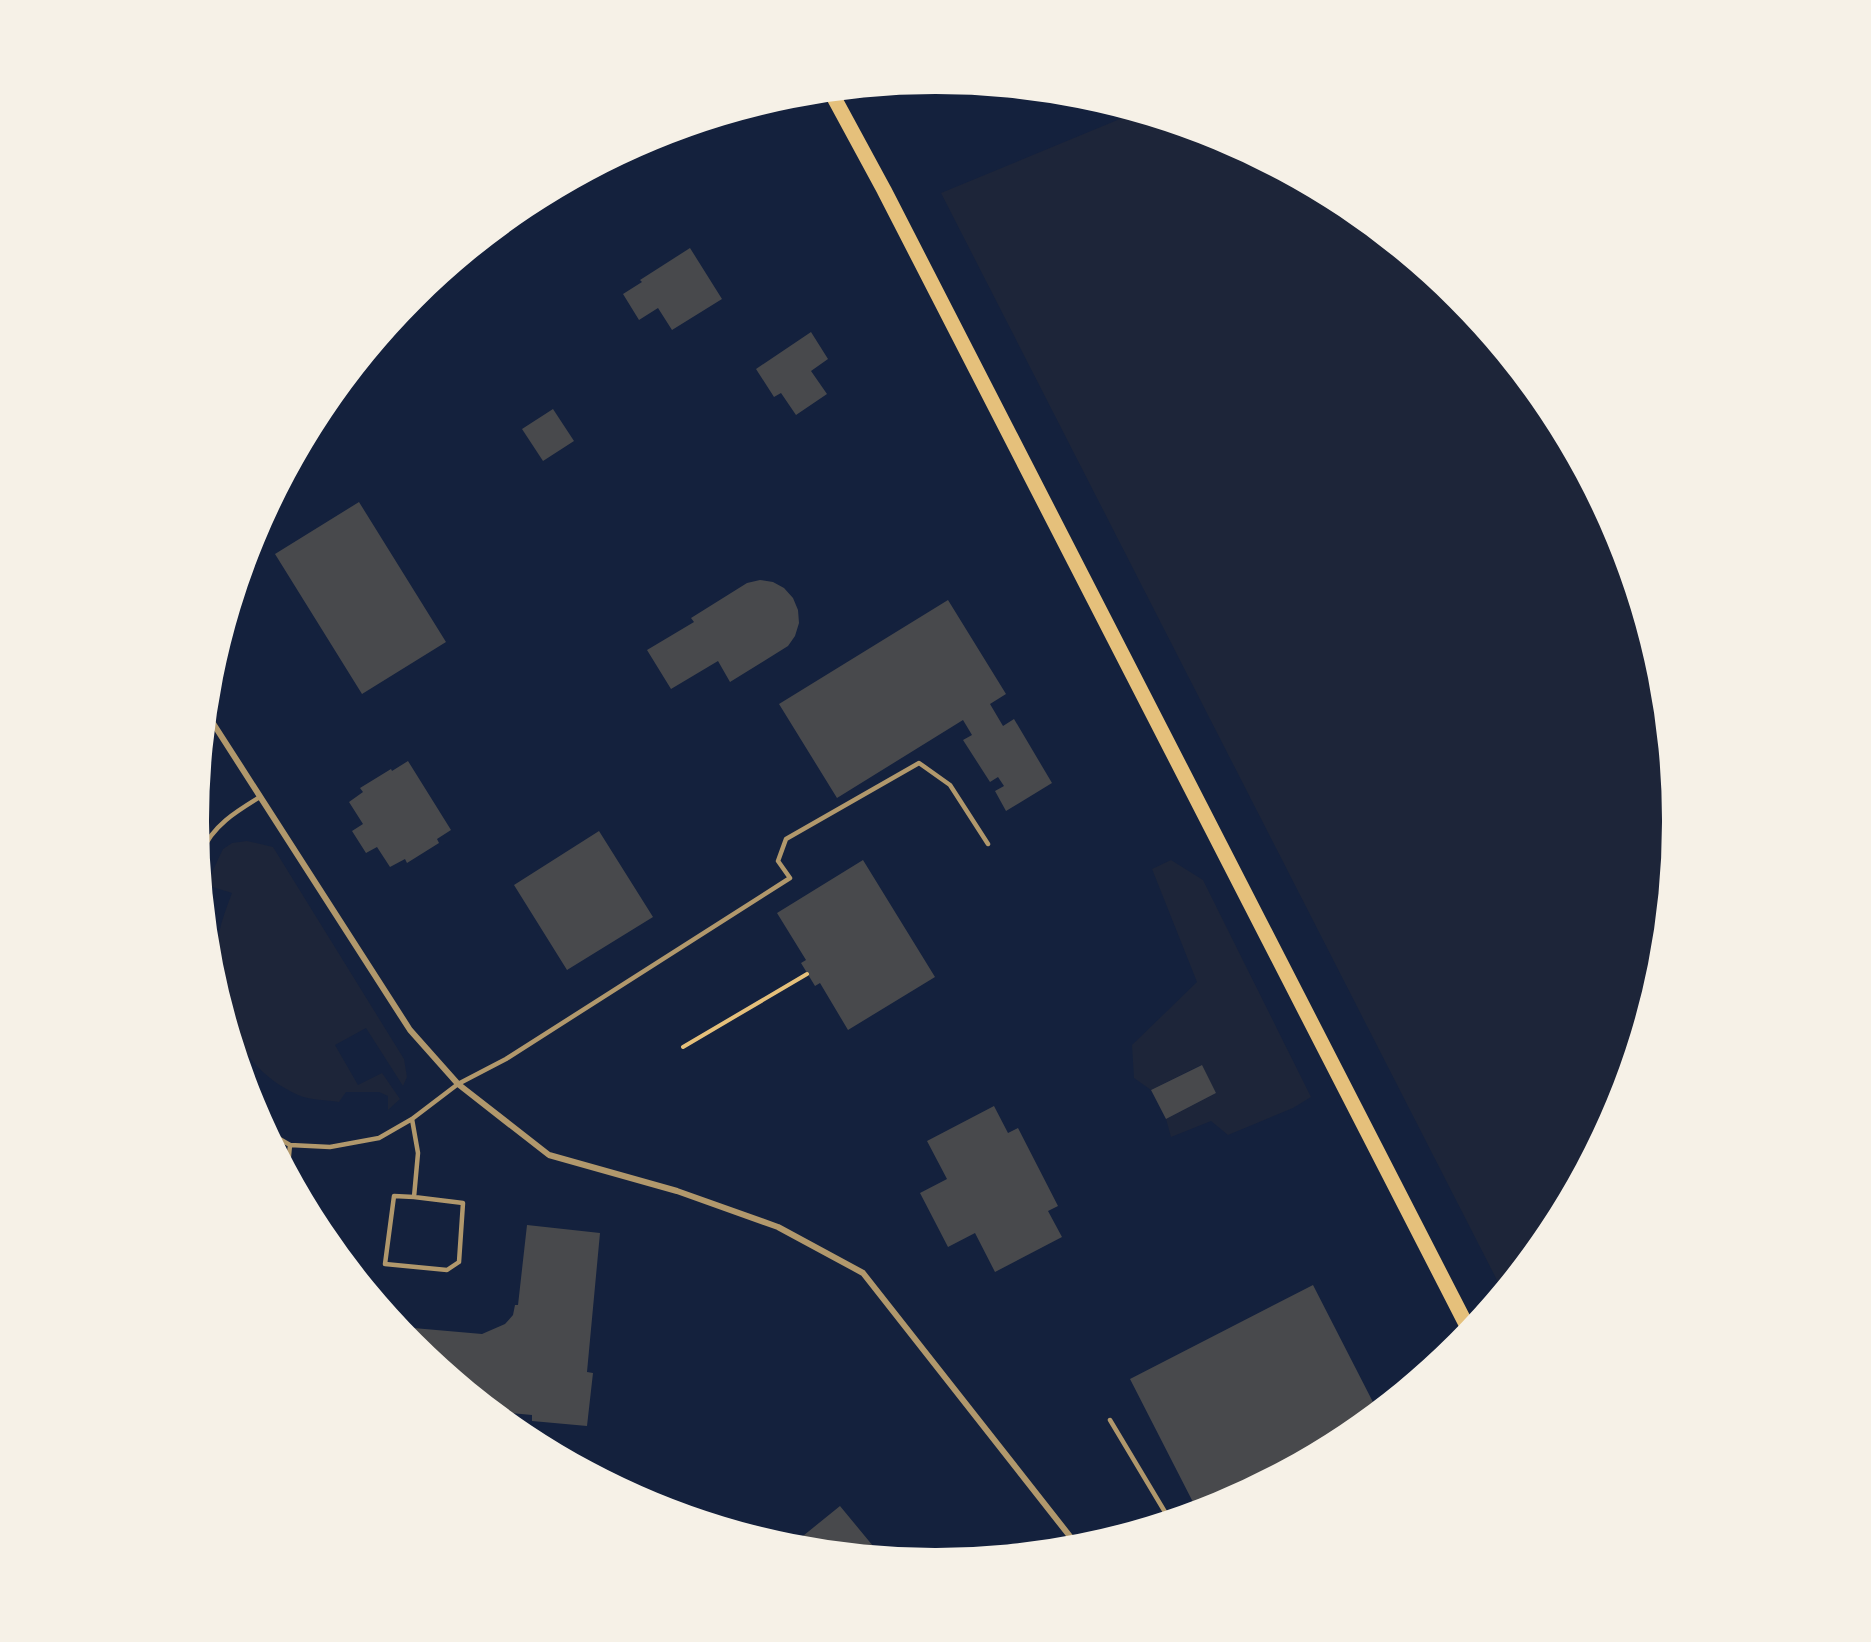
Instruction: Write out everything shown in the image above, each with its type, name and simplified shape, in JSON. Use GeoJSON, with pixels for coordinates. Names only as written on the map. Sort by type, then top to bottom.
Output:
{"type":"FeatureCollection","features":[{"type":"Feature","properties":{"kind":"main road"},"geometry":{"type":"LineString","coordinates":[[836,102],[890,200],[1464,1319]]}},
{"type":"Feature","properties":{"kind":"street"},"geometry":{"type":"LineString","coordinates":[[215,726],[410,1030],[458,1084],[549,1155],[677,1191],[778,1227],[863,1273],[1069,1535]]}},
{"type":"Feature","properties":{"kind":"lane"},"geometry":{"type":"LineString","coordinates":[[284,1141],[290,1145],[330,1147],[379,1138],[412,1119],[458,1084],[506,1059],[790,878],[778,861],[786,839],[919,763],[950,785],[988,844]]}},
{"type":"Feature","properties":{"kind":"lane"},"geometry":{"type":"LineString","coordinates":[[210,837],[232,814],[260,797]]}},
{"type":"Feature","properties":{"kind":"lane"},"geometry":{"type":"LineString","coordinates":[[412,1119],[418,1153],[414,1197]]}},
{"type":"Feature","properties":{"kind":"lane"},"geometry":{"type":"LineString","coordinates":[[289,1152],[290,1145]]}},
{"type":"Feature","properties":{"kind":"lane"},"geometry":{"type":"LineString","coordinates":[[394,1196],[414,1197],[463,1203],[459,1262],[447,1270],[385,1264],[394,1196]]}},
{"type":"Feature","properties":{"kind":"lane"},"geometry":{"type":"LineString","coordinates":[[1110,1420],[1164,1511]]}},
{"type":"Feature","properties":{"kind":"path"},"geometry":{"type":"LineString","coordinates":[[683,1047],[807,974]]}},
{"type":"Feature","properties":{"kind":"shaded area"},"geometry":{"type":"Polygon","coordinates":[[[1121,118],[1169,133],[1257,169],[1339,217],[1378,245],[1449,307],[1482,342],[1540,417],[1587,500],[1607,543],[1623,587],[1648,679],[1656,726],[1662,821],[1656,916],[1637,1009],[1607,1099],[1565,1184],[1540,1225],[1497,1281],[941,193],[1121,118]]]}},
{"type":"Feature","properties":{"kind":"shaded area"},"geometry":{"type":"Polygon","coordinates":[[[247,841],[273,847],[404,1059],[407,1077],[403,1086],[366,1028],[335,1045],[358,1085],[382,1073],[400,1099],[388,1110],[388,1096],[379,1092],[346,1092],[339,1102],[298,1095],[279,1085],[248,1055],[234,1009],[219,937],[232,893],[213,887],[211,874],[223,849],[232,843],[247,841]]]}},
{"type":"Feature","properties":{"kind":"shaded area"},"geometry":{"type":"Polygon","coordinates":[[[1171,860],[1203,880],[1311,1097],[1293,1108],[1228,1135],[1211,1121],[1171,1137],[1166,1119],[1216,1093],[1201,1065],[1151,1090],[1134,1078],[1132,1045],[1197,982],[1152,869],[1171,860]]]}},
{"type":"Feature","properties":{"kind":"building"},"geometry":{"type":"Polygon","coordinates":[[[690,248],[722,299],[672,330],[658,308],[639,320],[623,294],[642,282],[640,280],[690,248]]]}},
{"type":"Feature","properties":{"kind":"building"},"geometry":{"type":"Polygon","coordinates":[[[811,332],[828,359],[811,371],[827,394],[796,415],[781,393],[774,397],[756,369],[811,332]]]}},
{"type":"Feature","properties":{"kind":"building"},"geometry":{"type":"Polygon","coordinates":[[[553,409],[574,441],[543,461],[522,429],[553,409]]]}},
{"type":"Feature","properties":{"kind":"building"},"geometry":{"type":"Polygon","coordinates":[[[359,502],[446,642],[362,694],[275,554],[359,502]]]}},
{"type":"Feature","properties":{"kind":"building"},"geometry":{"type":"Polygon","coordinates":[[[760,580],[773,582],[784,588],[793,598],[798,610],[799,623],[795,636],[788,646],[730,682],[718,661],[671,689],[647,650],[694,622],[691,618],[747,583],[760,580]]]}},
{"type":"Feature","properties":{"kind":"building"},"geometry":{"type":"Polygon","coordinates":[[[948,600],[1006,694],[990,704],[1003,726],[1014,719],[1052,783],[1006,811],[995,791],[1004,786],[998,777],[990,782],[963,740],[972,735],[963,720],[837,798],[779,704],[948,600]]]}},
{"type":"Feature","properties":{"kind":"building"},"geometry":{"type":"Polygon","coordinates":[[[408,761],[451,830],[437,839],[439,843],[407,863],[405,859],[390,867],[377,847],[366,853],[352,831],[363,824],[349,802],[363,792],[360,788],[408,761]]]}},
{"type":"Feature","properties":{"kind":"building"},"geometry":{"type":"Polygon","coordinates":[[[599,831],[653,917],[567,970],[514,885],[599,831]]]}},
{"type":"Feature","properties":{"kind":"building"},"geometry":{"type":"Polygon","coordinates":[[[863,860],[935,977],[848,1030],[820,983],[815,986],[801,963],[806,960],[777,913],[863,860]]]}},
{"type":"Feature","properties":{"kind":"building"},"geometry":{"type":"Polygon","coordinates":[[[1202,1065],[1216,1093],[1166,1119],[1151,1090],[1202,1065]]]}},
{"type":"Feature","properties":{"kind":"building"},"geometry":{"type":"Polygon","coordinates":[[[994,1106],[1008,1133],[1018,1128],[1058,1206],[1048,1211],[1062,1237],[995,1272],[975,1233],[948,1247],[920,1193],[947,1179],[927,1141],[994,1106]]]}},
{"type":"Feature","properties":{"kind":"building"},"geometry":{"type":"Polygon","coordinates":[[[527,1225],[600,1233],[587,1372],[593,1373],[587,1426],[532,1421],[532,1415],[516,1414],[456,1367],[416,1328],[482,1334],[505,1324],[513,1315],[515,1305],[518,1305],[527,1225]]]}},
{"type":"Feature","properties":{"kind":"building"},"geometry":{"type":"Polygon","coordinates":[[[1313,1285],[1372,1401],[1299,1450],[1257,1473],[1192,1500],[1130,1379],[1313,1285]]]}},
{"type":"Feature","properties":{"kind":"building"},"geometry":{"type":"Polygon","coordinates":[[[840,1506],[872,1544],[841,1541],[804,1535],[840,1506]]]}}]}
